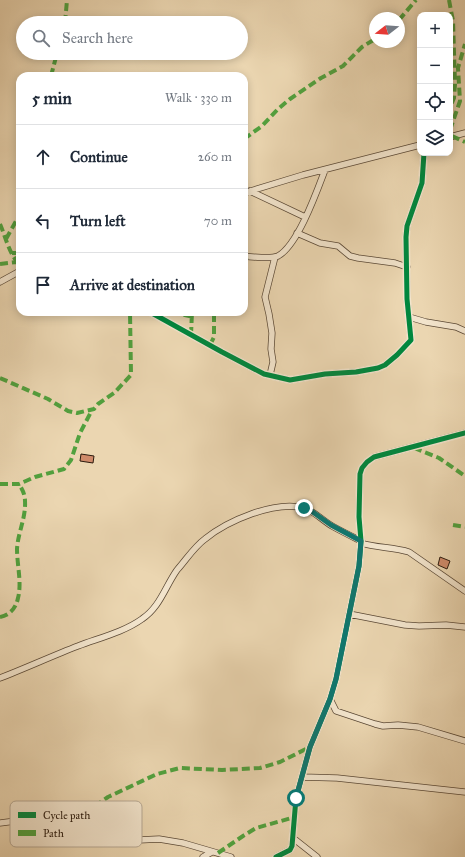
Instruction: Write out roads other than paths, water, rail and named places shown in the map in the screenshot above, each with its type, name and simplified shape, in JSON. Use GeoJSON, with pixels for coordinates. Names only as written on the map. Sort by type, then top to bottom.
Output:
{"type":"FeatureCollection","features":[{"type":"Feature","properties":{"kind":"street"},"geometry":{"type":"LineString","coordinates":[[453,136],[465,133]]}},
{"type":"Feature","properties":{"kind":"street"},"geometry":{"type":"LineString","coordinates":[[250,191],[417,146]]}},
{"type":"Feature","properties":{"kind":"street"},"geometry":{"type":"LineString","coordinates":[[157,316],[264,374],[290,380],[325,374],[356,372],[378,368],[385,365],[410,343],[412,334],[409,317],[405,246],[407,226],[422,183],[424,156]]}},
{"type":"Feature","properties":{"kind":"street"},"geometry":{"type":"LineString","coordinates":[[248,256],[274,257],[284,251],[290,244],[305,217],[325,170]]}},
{"type":"Feature","properties":{"kind":"street"},"geometry":{"type":"LineString","coordinates":[[250,191],[305,217]]}},
{"type":"Feature","properties":{"kind":"street"},"geometry":{"type":"LineString","coordinates":[[296,234],[320,243],[338,246],[346,253],[354,257],[395,263],[407,267]]}},
{"type":"Feature","properties":{"kind":"street"},"geometry":{"type":"LineString","coordinates":[[270,375],[273,362],[271,349],[272,333],[265,297],[274,257]]}},
{"type":"Feature","properties":{"kind":"street"},"geometry":{"type":"LineString","coordinates":[[0,282],[16,273]]}},
{"type":"Feature","properties":{"kind":"street"},"geometry":{"type":"LineString","coordinates":[[409,317],[426,322],[456,327],[465,331]]}},
{"type":"Feature","properties":{"kind":"street"},"geometry":{"type":"LineString","coordinates":[[276,857],[290,850],[293,838],[296,798],[310,747],[330,699],[336,679],[359,566],[361,542],[359,517],[360,474],[362,468],[374,457],[465,434]]}},
{"type":"Feature","properties":{"kind":"street"},"geometry":{"type":"LineString","coordinates":[[0,678],[65,651],[130,627],[144,619],[155,608],[174,575],[192,551],[204,539],[222,528],[256,512],[287,507],[304,508],[310,510],[331,525],[361,542],[371,546],[409,552],[465,591]]}},
{"type":"Feature","properties":{"kind":"street"},"geometry":{"type":"LineString","coordinates":[[349,614],[405,625],[419,626],[446,624],[465,627]]}},
{"type":"Feature","properties":{"kind":"street"},"geometry":{"type":"LineString","coordinates":[[330,699],[336,711],[375,724],[383,726],[398,725],[418,727],[465,741]]}},
{"type":"Feature","properties":{"kind":"street"},"geometry":{"type":"LineString","coordinates":[[302,777],[337,778],[465,792]]}},
{"type":"Feature","properties":{"kind":"street"},"geometry":{"type":"LineString","coordinates":[[0,823],[10,822]]}},
{"type":"Feature","properties":{"kind":"street"},"geometry":{"type":"LineString","coordinates":[[293,838],[317,857]]}},
{"type":"Feature","properties":{"kind":"street"},"geometry":{"type":"LineString","coordinates":[[142,840],[159,839],[183,843],[231,857]]}},
{"type":"Feature","properties":{"kind":"street"},"geometry":{"type":"LineString","coordinates":[[203,857],[212,852]]}}]}
